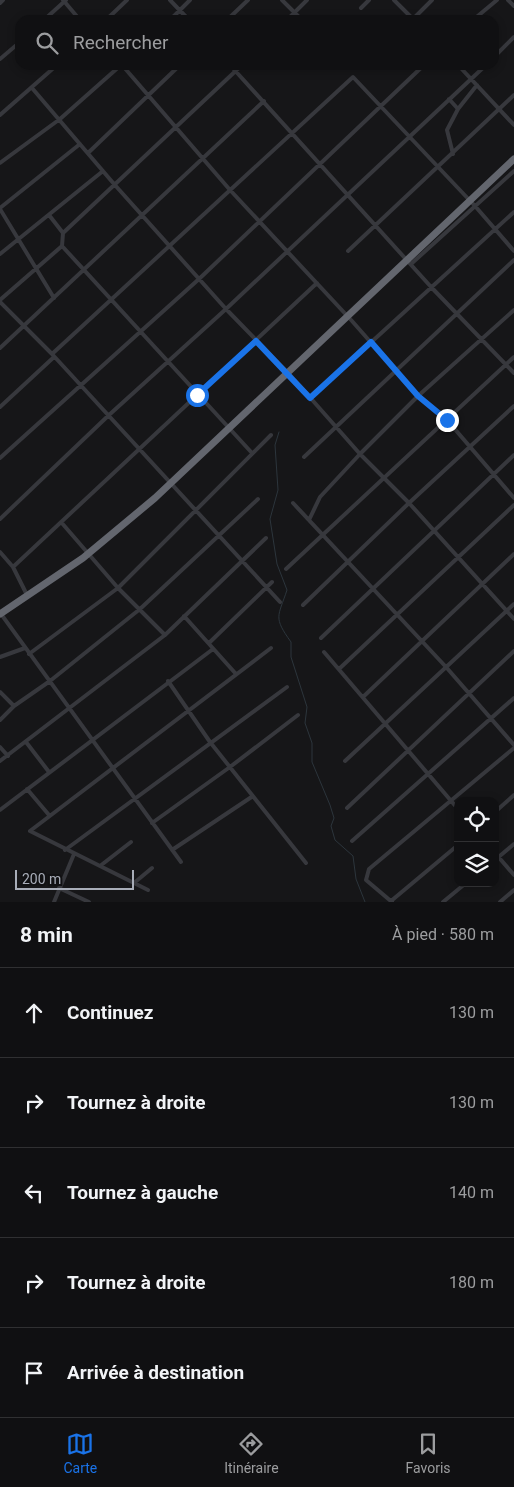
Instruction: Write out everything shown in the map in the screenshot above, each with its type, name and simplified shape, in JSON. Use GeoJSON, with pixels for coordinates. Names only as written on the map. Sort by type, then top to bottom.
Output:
{"type":"FeatureCollection","features":[{"type":"Feature","properties":{"kind":"highway"},"geometry":{"type":"LineString","coordinates":[[1,614],[89,553],[171,483],[286,372],[472,204],[514,159]]}},
{"type":"Feature","properties":{"kind":"street"},"geometry":{"type":"LineString","coordinates":[[0,3],[3,0]]}},
{"type":"Feature","properties":{"kind":"street"},"geometry":{"type":"LineString","coordinates":[[111,15],[127,0]]}},
{"type":"Feature","properties":{"kind":"street"},"geometry":{"type":"LineString","coordinates":[[170,0],[184,15]]}},
{"type":"Feature","properties":{"kind":"street"},"geometry":{"type":"LineString","coordinates":[[176,15],[190,0]]}},
{"type":"Feature","properties":{"kind":"street"},"geometry":{"type":"LineString","coordinates":[[232,15],[248,0]]}},
{"type":"Feature","properties":{"kind":"street"},"geometry":{"type":"LineString","coordinates":[[282,0],[296,15]]}},
{"type":"Feature","properties":{"kind":"street"},"geometry":{"type":"LineString","coordinates":[[294,13],[307,0]]}},
{"type":"Feature","properties":{"kind":"street"},"geometry":{"type":"LineString","coordinates":[[361,8],[369,0]]}},
{"type":"Feature","properties":{"kind":"street"},"geometry":{"type":"LineString","coordinates":[[394,0],[408,15]]}},
{"type":"Feature","properties":{"kind":"street"},"geometry":{"type":"LineString","coordinates":[[418,15],[432,0]]}},
{"type":"Feature","properties":{"kind":"street"},"geometry":{"type":"LineString","coordinates":[[479,15],[496,0]]}},
{"type":"Feature","properties":{"kind":"street"},"geometry":{"type":"LineString","coordinates":[[508,0],[514,6]]}},
{"type":"Feature","properties":{"kind":"street"},"geometry":{"type":"LineString","coordinates":[[49,15],[64,1],[76,15]]}},
{"type":"Feature","properties":{"kind":"street"},"geometry":{"type":"LineString","coordinates":[[499,52],[514,36]]}},
{"type":"Feature","properties":{"kind":"street"},"geometry":{"type":"LineString","coordinates":[[0,60],[15,46]]}},
{"type":"Feature","properties":{"kind":"street"},"geometry":{"type":"LineString","coordinates":[[0,51],[4,56]]}},
{"type":"Feature","properties":{"kind":"street"},"geometry":{"type":"LineString","coordinates":[[0,115],[52,70]]}},
{"type":"Feature","properties":{"kind":"street"},"geometry":{"type":"LineString","coordinates":[[0,163],[60,119],[115,70]]}},
{"type":"Feature","properties":{"kind":"street"},"geometry":{"type":"LineString","coordinates":[[126,70],[230,190],[348,316],[418,396],[447,420],[469,449],[514,498]]}},
{"type":"Feature","properties":{"kind":"street"},"geometry":{"type":"LineString","coordinates":[[88,153],[175,70]]}},
{"type":"Feature","properties":{"kind":"street"},"geometry":{"type":"LineString","coordinates":[[0,458],[200,279],[419,70]]}},
{"type":"Feature","properties":{"kind":"street"},"geometry":{"type":"LineString","coordinates":[[463,70],[514,125]]}},
{"type":"Feature","properties":{"kind":"street"},"geometry":{"type":"LineString","coordinates":[[0,519],[108,416],[226,309],[448,99],[481,70]]}},
{"type":"Feature","properties":{"kind":"street"},"geometry":{"type":"LineString","coordinates":[[280,602],[79,386],[53,355],[0,301],[62,246],[63,233],[236,71],[432,288],[514,373]]}},
{"type":"Feature","properties":{"kind":"street"},"geometry":{"type":"LineString","coordinates":[[0,407],[53,355],[353,77],[495,229],[514,252]]}},
{"type":"Feature","properties":{"kind":"street"},"geometry":{"type":"LineString","coordinates":[[453,154],[446,130],[458,109],[477,85]]}},
{"type":"Feature","properties":{"kind":"street"},"geometry":{"type":"LineString","coordinates":[[32,88],[114,184],[226,309],[360,454],[409,503],[514,619]]}},
{"type":"Feature","properties":{"kind":"street"},"geometry":{"type":"LineString","coordinates":[[348,251],[514,95]]}},
{"type":"Feature","properties":{"kind":"street"},"geometry":{"type":"LineString","coordinates":[[448,99],[458,109]]}},
{"type":"Feature","properties":{"kind":"street"},"geometry":{"type":"LineString","coordinates":[[0,348],[264,102]]}},
{"type":"Feature","properties":{"kind":"street"},"geometry":{"type":"LineString","coordinates":[[54,298],[0,209],[80,144]]}},
{"type":"Feature","properties":{"kind":"street"},"geometry":{"type":"LineString","coordinates":[[472,204],[514,170]]}},
{"type":"Feature","properties":{"kind":"street"},"geometry":{"type":"LineString","coordinates":[[0,254],[103,171]]}},
{"type":"Feature","properties":{"kind":"street"},"geometry":{"type":"LineString","coordinates":[[310,398],[514,212]]}},
{"type":"Feature","properties":{"kind":"street"},"geometry":{"type":"LineString","coordinates":[[49,215],[63,233]]}},
{"type":"Feature","properties":{"kind":"street"},"geometry":{"type":"LineString","coordinates":[[62,246],[252,453]]}},
{"type":"Feature","properties":{"kind":"street"},"geometry":{"type":"LineString","coordinates":[[304,457],[514,260]]}},
{"type":"Feature","properties":{"kind":"street"},"geometry":{"type":"LineString","coordinates":[[13,567],[316,283]]}},
{"type":"Feature","properties":{"kind":"street"},"geometry":{"type":"LineString","coordinates":[[308,520],[320,497],[360,454],[418,396],[514,310]]}},
{"type":"Feature","properties":{"kind":"street"},"geometry":{"type":"LineString","coordinates":[[286,569],[514,357]]}},
{"type":"Feature","properties":{"kind":"street"},"geometry":{"type":"LineString","coordinates":[[303,605],[514,406]]}},
{"type":"Feature","properties":{"kind":"street"},"geometry":{"type":"LineString","coordinates":[[29,654],[118,588],[271,435]]}},
{"type":"Feature","properties":{"kind":"street"},"geometry":{"type":"LineString","coordinates":[[321,638],[372,587],[514,454]]}},
{"type":"Feature","properties":{"kind":"street"},"geometry":{"type":"LineString","coordinates":[[0,720],[14,706],[50,681],[140,609],[258,500]]}},
{"type":"Feature","properties":{"kind":"street"},"geometry":{"type":"LineString","coordinates":[[293,503],[470,693],[514,746],[452,802],[369,870],[366,880],[392,901],[454,848]]}},
{"type":"Feature","properties":{"kind":"street"},"geometry":{"type":"LineString","coordinates":[[339,669],[514,505]]}},
{"type":"Feature","properties":{"kind":"street"},"geometry":{"type":"LineString","coordinates":[[61,522],[118,588],[165,635]]}},
{"type":"Feature","properties":{"kind":"street"},"geometry":{"type":"LineString","coordinates":[[0,762],[165,635],[266,538]]}},
{"type":"Feature","properties":{"kind":"street"},"geometry":{"type":"LineString","coordinates":[[0,552],[13,567],[28,597]]}},
{"type":"Feature","properties":{"kind":"street"},"geometry":{"type":"LineString","coordinates":[[363,697],[514,554]]}},
{"type":"Feature","properties":{"kind":"street"},"geometry":{"type":"LineString","coordinates":[[209,643],[272,582]]}},
{"type":"Feature","properties":{"kind":"street"},"geometry":{"type":"LineString","coordinates":[[345,761],[514,604]]}},
{"type":"Feature","properties":{"kind":"street"},"geometry":{"type":"LineString","coordinates":[[1,614],[181,862]]}},
{"type":"Feature","properties":{"kind":"street"},"geometry":{"type":"LineString","coordinates":[[184,616],[236,674]]}},
{"type":"Feature","properties":{"kind":"street"},"geometry":{"type":"LineString","coordinates":[[0,657],[24,648]]}},
{"type":"Feature","properties":{"kind":"street"},"geometry":{"type":"LineString","coordinates":[[148,890],[65,850],[30,830],[271,648]]}},
{"type":"Feature","properties":{"kind":"street"},"geometry":{"type":"LineString","coordinates":[[0,810],[168,681],[213,649]]}},
{"type":"Feature","properties":{"kind":"street"},"geometry":{"type":"LineString","coordinates":[[347,808],[514,651]]}},
{"type":"Feature","properties":{"kind":"street"},"geometry":{"type":"LineString","coordinates":[[324,652],[454,804]]}},
{"type":"Feature","properties":{"kind":"street"},"geometry":{"type":"LineString","coordinates":[[168,681],[210,742],[306,863]]}},
{"type":"Feature","properties":{"kind":"street"},"geometry":{"type":"LineString","coordinates":[[65,850],[133,798],[287,687]]}},
{"type":"Feature","properties":{"kind":"street"},"geometry":{"type":"LineString","coordinates":[[0,692],[14,706]]}},
{"type":"Feature","properties":{"kind":"street"},"geometry":{"type":"LineString","coordinates":[[352,841],[514,698]]}},
{"type":"Feature","properties":{"kind":"street"},"geometry":{"type":"LineString","coordinates":[[152,823],[298,715]]}},
{"type":"Feature","properties":{"kind":"street"},"geometry":{"type":"LineString","coordinates":[[26,742],[49,772]]}},
{"type":"Feature","properties":{"kind":"street"},"geometry":{"type":"LineString","coordinates":[[0,747],[8,756]]}},
{"type":"Feature","properties":{"kind":"street"},"geometry":{"type":"LineString","coordinates":[[27,789],[50,815]]}},
{"type":"Feature","properties":{"kind":"street"},"geometry":{"type":"LineString","coordinates":[[499,808],[514,794]]}},
{"type":"Feature","properties":{"kind":"street"},"geometry":{"type":"LineString","coordinates":[[172,850],[253,796]]}},
{"type":"Feature","properties":{"kind":"street"},"geometry":{"type":"LineString","coordinates":[[100,866],[131,842]]}},
{"type":"Feature","properties":{"kind":"street"},"geometry":{"type":"LineString","coordinates":[[499,856],[514,844]]}},
{"type":"Feature","properties":{"kind":"street"},"geometry":{"type":"LineString","coordinates":[[54,902],[74,854]]}},
{"type":"Feature","properties":{"kind":"street"},"geometry":{"type":"LineString","coordinates":[[499,860],[514,875]]}},
{"type":"Feature","properties":{"kind":"street"},"geometry":{"type":"LineString","coordinates":[[134,883],[152,868]]}},
{"type":"Feature","properties":{"kind":"street"},"geometry":{"type":"LineString","coordinates":[[443,902],[461,887]]}},
{"type":"Feature","properties":{"kind":"street"},"geometry":{"type":"LineString","coordinates":[[59,888],[89,902]]}},
{"type":"Feature","properties":{"kind":"street"},"geometry":{"type":"LineString","coordinates":[[500,902],[514,890]]}},
{"type":"Feature","properties":{"kind":"waterway"},"geometry":{"type":"LineString","coordinates":[[279,432],[275,445],[278,490],[270,519],[277,564],[287,590],[279,622],[291,642],[291,657],[307,707],[305,723],[312,743],[312,762],[334,818],[331,826],[335,840],[353,856],[356,879],[365,902]]}},
{"type":"Feature","properties":{"kind":"route"},"geometry":{"type":"LineString","coordinates":[[197,395],[256,341],[292,376],[310,398],[371,342],[418,396],[447,420]]}}]}
